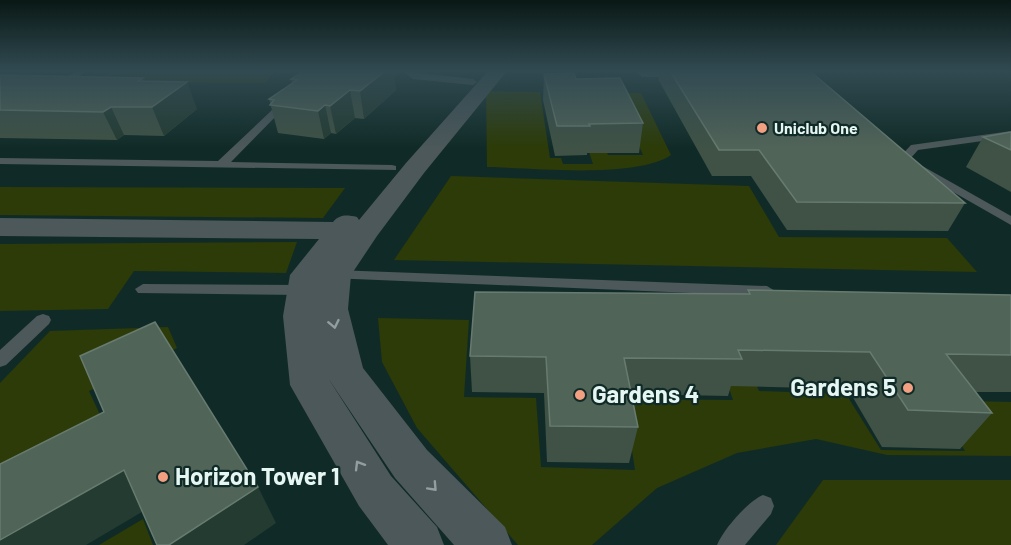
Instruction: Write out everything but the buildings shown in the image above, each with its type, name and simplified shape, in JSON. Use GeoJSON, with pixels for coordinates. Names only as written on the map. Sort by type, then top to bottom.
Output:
{"type":"FeatureCollection","features":[{"type":"Feature","properties":{"kind":"street"},"geometry":{"type":"LineString","coordinates":[[419,545],[375,491],[310,385],[300,316],[306,275],[392,168],[463,96]]}},
{"type":"Feature","properties":{"kind":"street"},"geometry":{"type":"LineString","coordinates":[[468,96],[335,275],[331,309],[345,373],[411,464],[488,545]]}},
{"type":"Feature","properties":{"kind":"street"},"geometry":{"type":"LineString","coordinates":[[0,227],[341,231]]}},
{"type":"Feature","properties":{"kind":"lane"},"geometry":{"type":"LineString","coordinates":[[222,164],[274,113],[287,96]]}},
{"type":"Feature","properties":{"kind":"lane"},"geometry":{"type":"LineString","coordinates":[[1011,134],[915,147],[903,159],[1011,220]]}},
{"type":"Feature","properties":{"kind":"lane"},"geometry":{"type":"LineString","coordinates":[[0,162],[392,168]]}},
{"type":"Feature","properties":{"kind":"lane"},"geometry":{"type":"LineString","coordinates":[[335,275],[783,292]]}},
{"type":"Feature","properties":{"kind":"lane"},"geometry":{"type":"LineString","coordinates":[[144,289],[304,290]]}},
{"type":"Feature","properties":{"kind":"lane"},"geometry":{"type":"LineString","coordinates":[[0,360],[43,320]]}},
{"type":"Feature","properties":{"kind":"lane"},"geometry":{"type":"LineString","coordinates":[[729,545],[763,506]]}},
{"type":"Feature","properties":{"kind":"green space"},"geometry":{"type":"Polygon","coordinates":[[[486,96],[541,96],[550,158],[561,158],[563,164],[593,164],[585,140],[602,140],[608,155],[643,155],[619,102],[592,96],[643,96],[671,155],[655,162],[609,170],[487,167],[486,96]]]}},
{"type":"Feature","properties":{"kind":"green space"},"geometry":{"type":"Polygon","coordinates":[[[451,176],[749,186],[779,237],[947,238],[977,272],[394,260],[451,176]]]}},
{"type":"Feature","properties":{"kind":"green space"},"geometry":{"type":"Polygon","coordinates":[[[0,187],[345,188],[323,218],[0,215],[0,187]]]}},
{"type":"Feature","properties":{"kind":"green space"},"geometry":{"type":"Polygon","coordinates":[[[297,242],[286,273],[134,271],[108,309],[0,311],[0,244],[297,242]]]}},
{"type":"Feature","properties":{"kind":"green space"},"geometry":{"type":"Polygon","coordinates":[[[378,318],[469,320],[464,397],[536,398],[541,467],[635,470],[624,399],[733,400],[709,328],[731,328],[759,391],[846,394],[881,450],[965,451],[933,400],[1011,402],[1011,456],[887,455],[816,439],[737,453],[657,488],[592,545],[518,545],[417,428],[382,362],[378,318]]]}},
{"type":"Feature","properties":{"kind":"green space"},"geometry":{"type":"Polygon","coordinates":[[[168,327],[177,348],[89,391],[116,449],[0,511],[0,383],[50,331],[168,327]]]}},
{"type":"Feature","properties":{"kind":"green space"},"geometry":{"type":"Polygon","coordinates":[[[823,480],[1011,480],[1011,545],[776,545],[823,480]]]}},
{"type":"Feature","properties":{"kind":"green space"},"geometry":{"type":"Polygon","coordinates":[[[143,519],[153,545],[99,545],[143,519]]]}},
{"type":"Feature","properties":{"kind":"place","name":"Uniclub One"},"geometry":{"type":"Point","coordinates":[762,128]}},
{"type":"Feature","properties":{"kind":"place","name":"Gardens 5"},"geometry":{"type":"Point","coordinates":[908,388]}},
{"type":"Feature","properties":{"kind":"place","name":"Gardens 4"},"geometry":{"type":"Point","coordinates":[580,395]}},
{"type":"Feature","properties":{"kind":"place","name":"Horizon Tower 1"},"geometry":{"type":"Point","coordinates":[163,477]}}]}
